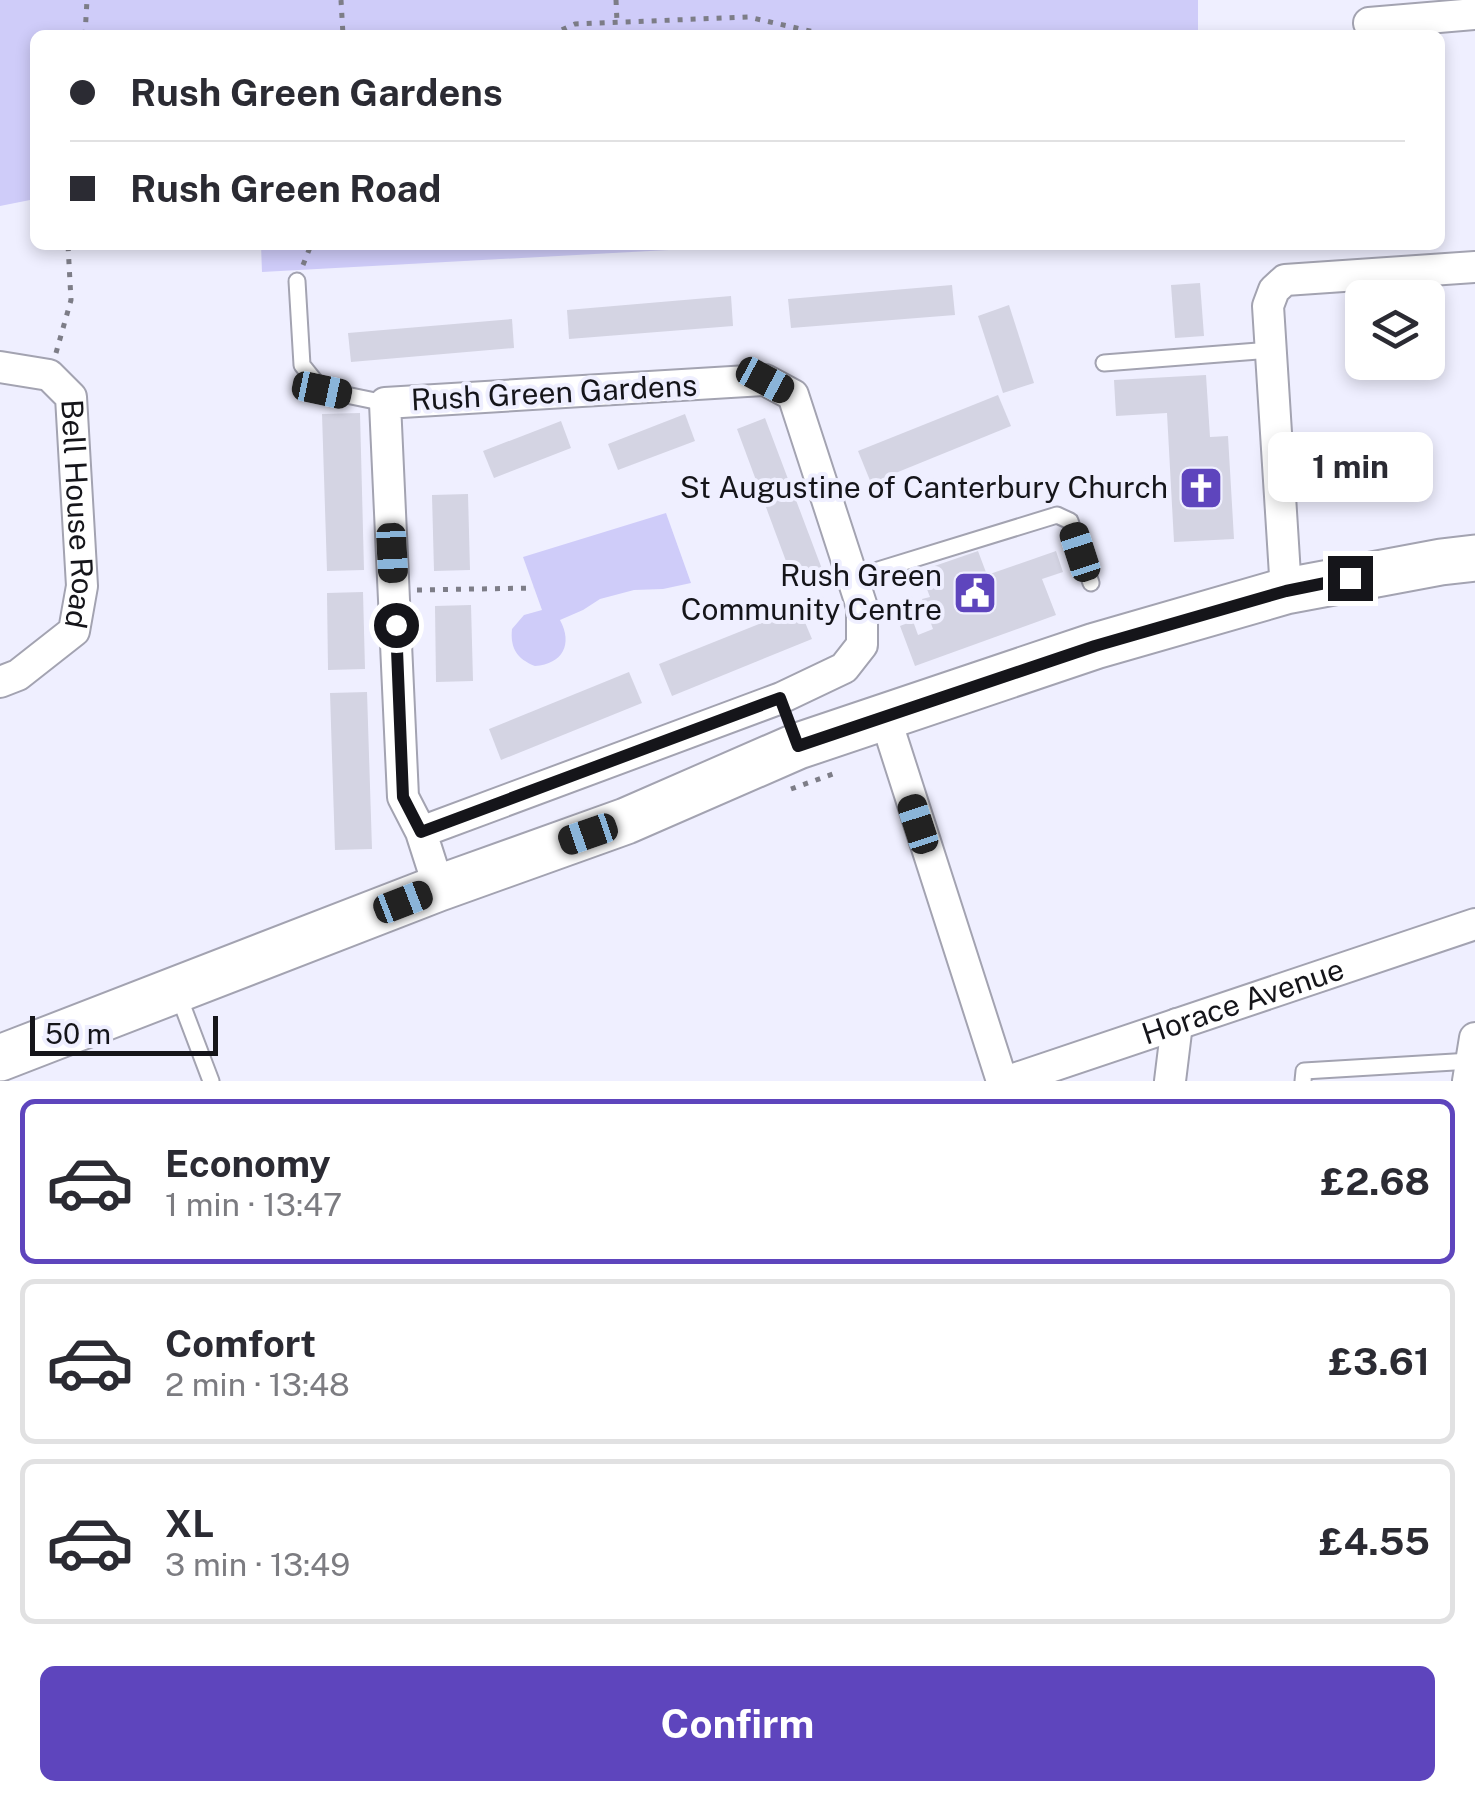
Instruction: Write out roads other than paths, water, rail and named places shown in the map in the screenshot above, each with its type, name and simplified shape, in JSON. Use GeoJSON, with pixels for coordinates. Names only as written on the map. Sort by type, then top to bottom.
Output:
{"type":"FeatureCollection","features":[{"type":"Feature","properties":{"kind":"main road"},"geometry":{"type":"LineString","coordinates":[[0,1058],[439,888],[626,821],[798,746],[1095,646],[1286,591],[1475,558]]}},
{"type":"Feature","properties":{"kind":"street"},"geometry":{"type":"LineString","coordinates":[[1368,19],[1475,14]]}},
{"type":"Feature","properties":{"kind":"street"},"geometry":{"type":"LineString","coordinates":[[1286,591],[1268,306],[1274,290],[1286,280],[1388,260],[1475,267]]}},
{"type":"Feature","properties":{"kind":"street","name":"Bell House Road"},"geometry":{"type":"LineString","coordinates":[[0,366],[49,375],[71,397],[82,586],[74,631],[18,675],[0,682]]}},
{"type":"Feature","properties":{"kind":"street","name":"Rush Green Gardens"},"geometry":{"type":"LineString","coordinates":[[421,832],[780,698],[844,668],[862,645],[862,607],[793,395],[765,380],[385,403],[403,797],[421,832],[439,888]]}},
{"type":"Feature","properties":{"kind":"street"},"geometry":{"type":"LineString","coordinates":[[780,698],[798,746]]}},
{"type":"Feature","properties":{"kind":"street"},"geometry":{"type":"LineString","coordinates":[[884,718],[1005,1081]]}},
{"type":"Feature","properties":{"kind":"street","name":"Horace Avenue"},"geometry":{"type":"LineString","coordinates":[[1005,1081],[1475,924]]}},
{"type":"Feature","properties":{"kind":"street"},"geometry":{"type":"LineString","coordinates":[[1170,1081],[1178,1024]]}},
{"type":"Feature","properties":{"kind":"lane"},"geometry":{"type":"LineString","coordinates":[[297,282],[302,364],[322,390],[385,403]]}},
{"type":"Feature","properties":{"kind":"lane"},"geometry":{"type":"LineString","coordinates":[[1104,363],[1271,350]]}},
{"type":"Feature","properties":{"kind":"lane"},"geometry":{"type":"LineString","coordinates":[[852,578],[1057,515],[1070,521],[1091,583]]}},
{"type":"Feature","properties":{"kind":"lane"},"geometry":{"type":"LineString","coordinates":[[177,990],[210,1081]]}},
{"type":"Feature","properties":{"kind":"lane"},"geometry":{"type":"LineString","coordinates":[[1303,1081],[1304,1071],[1471,1060]]}},
{"type":"Feature","properties":{"kind":"place","name":"St Augustine of Canterbury Church"},"geometry":{"type":"Point","coordinates":[1201,488]}},
{"type":"Feature","properties":{"kind":"place","name":"Rush Green Community Centre"},"geometry":{"type":"Point","coordinates":[975,593]}}]}
